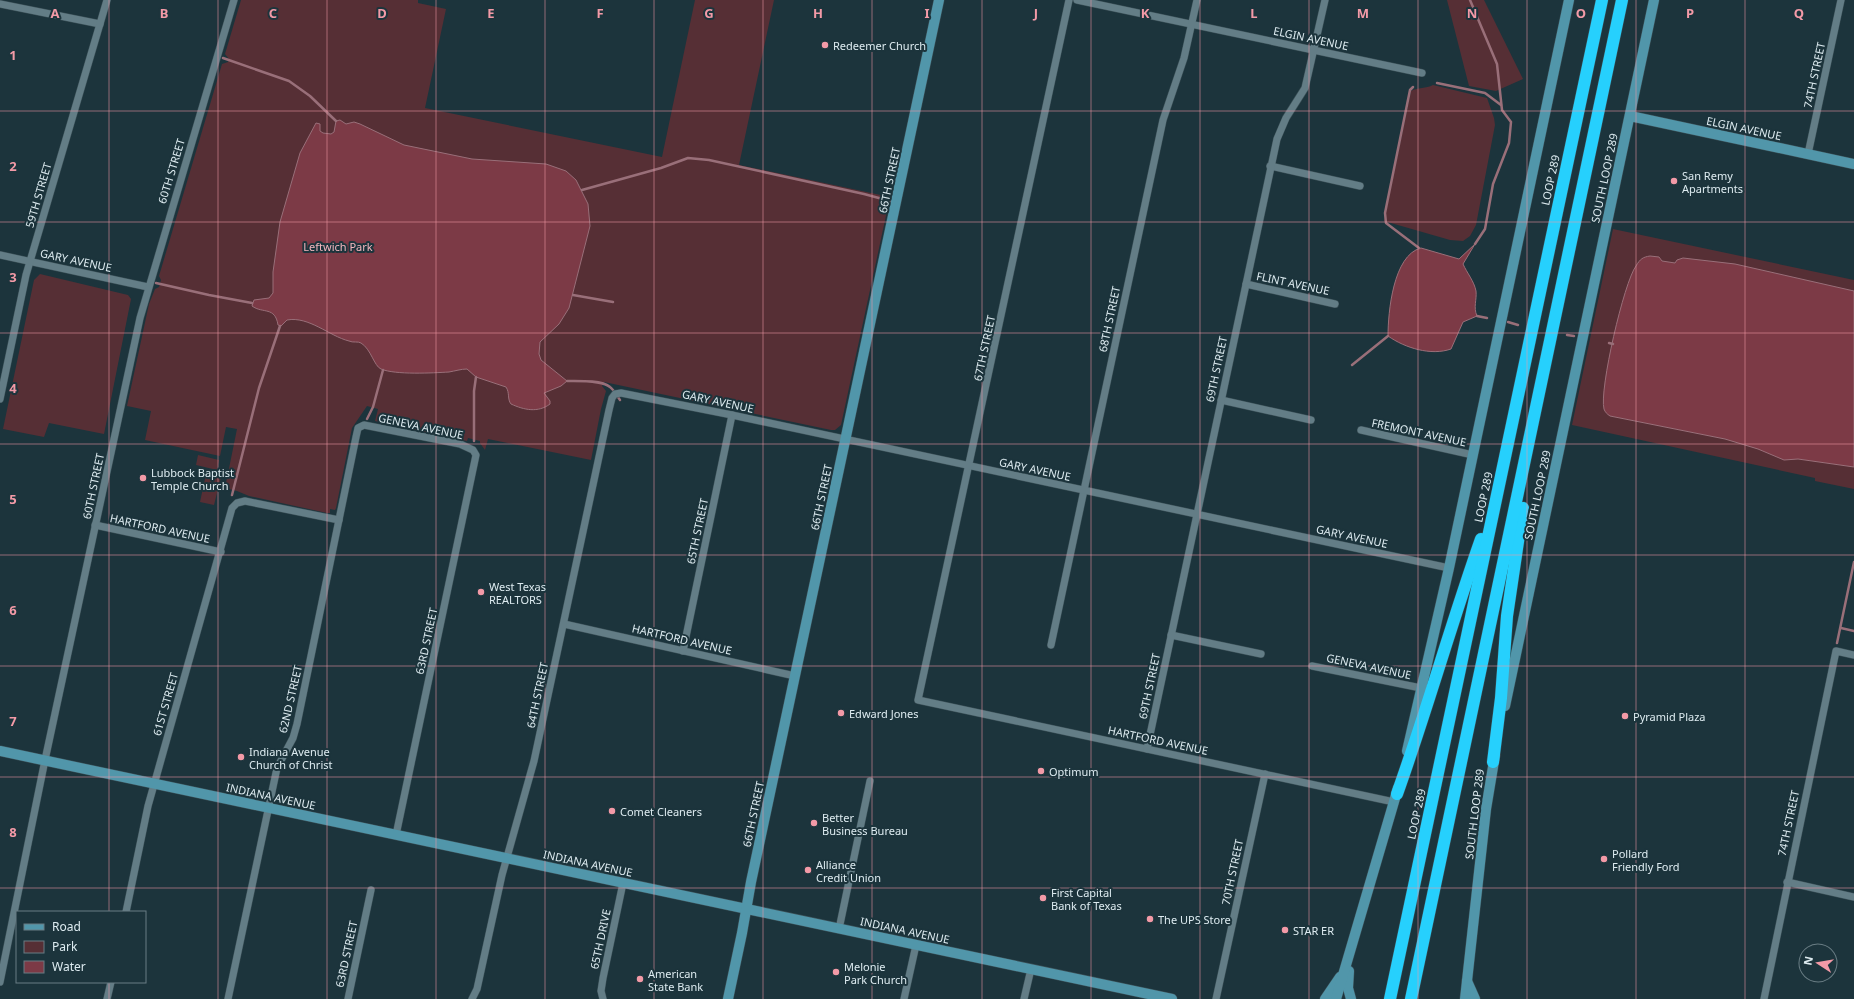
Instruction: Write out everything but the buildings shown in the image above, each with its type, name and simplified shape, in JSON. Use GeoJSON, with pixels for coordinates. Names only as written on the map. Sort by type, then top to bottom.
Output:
{"type":"FeatureCollection","features":[{"type":"Feature","properties":{"kind":"highway","name":"LOOP 289"},"geometry":{"type":"LineString","coordinates":[[1390,999],[1602,0]]}},
{"type":"Feature","properties":{"kind":"highway"},"geometry":{"type":"LineString","coordinates":[[1411,999],[1622,0]]}},
{"type":"Feature","properties":{"kind":"highway"},"geometry":{"type":"LineString","coordinates":[[1493,762],[1501,698],[1510,594],[1547,357]]}},
{"type":"Feature","properties":{"kind":"highway"},"geometry":{"type":"LineString","coordinates":[[1396,798],[1422,723],[1453,621],[1497,493]]}},
{"type":"Feature","properties":{"kind":"main road","name":"66TH STREET"},"geometry":{"type":"LineString","coordinates":[[728,999],[939,0]]}},
{"type":"Feature","properties":{"kind":"main road"},"geometry":{"type":"LineString","coordinates":[[1336,999],[1350,957],[1396,798],[1449,568],[1569,0]]}},
{"type":"Feature","properties":{"kind":"main road","name":"SOUTH LOOP 289"},"geometry":{"type":"LineString","coordinates":[[1465,999],[1493,762],[1654,0]]}},
{"type":"Feature","properties":{"kind":"main road","name":"ELGIN AVENUE"},"geometry":{"type":"LineString","coordinates":[[1630,116],[1854,164]]}},
{"type":"Feature","properties":{"kind":"main road","name":"INDIANA AVENUE"},"geometry":{"type":"LineString","coordinates":[[0,751],[1031,969],[1147,996],[1172,999]]}},
{"type":"Feature","properties":{"kind":"main road"},"geometry":{"type":"LineString","coordinates":[[1325,999],[1350,957]]}},
{"type":"Feature","properties":{"kind":"main road"},"geometry":{"type":"LineString","coordinates":[[1350,957],[1348,988],[1350,999]]}},
{"type":"Feature","properties":{"kind":"main road"},"geometry":{"type":"LineString","coordinates":[[1467,981],[1475,999]]}},
{"type":"Feature","properties":{"kind":"street","name":"59TH STREET"},"geometry":{"type":"LineString","coordinates":[[0,399],[26,275],[107,0]]}},
{"type":"Feature","properties":{"kind":"street","name":"60TH STREET"},"geometry":{"type":"LineString","coordinates":[[0,982],[45,760],[140,318],[234,0]]}},
{"type":"Feature","properties":{"kind":"street","name":"67TH STREET"},"geometry":{"type":"LineString","coordinates":[[918,700],[1069,0]]}},
{"type":"Feature","properties":{"kind":"street","name":"ELGIN AVENUE"},"geometry":{"type":"LineString","coordinates":[[1077,0],[1422,73]]}},
{"type":"Feature","properties":{"kind":"street","name":"68TH STREET"},"geometry":{"type":"LineString","coordinates":[[1051,646],[1163,120],[1184,58],[1197,0]]}},
{"type":"Feature","properties":{"kind":"street","name":"69TH STREET"},"geometry":{"type":"LineString","coordinates":[[1147,749],[1270,166],[1279,132],[1305,88],[1315,51],[1325,0]]}},
{"type":"Feature","properties":{"kind":"street","name":"74TH STREET"},"geometry":{"type":"LineString","coordinates":[[1808,154],[1841,0]]}},
{"type":"Feature","properties":{"kind":"street"},"geometry":{"type":"LineString","coordinates":[[0,4],[100,24]]}},
{"type":"Feature","properties":{"kind":"street"},"geometry":{"type":"LineString","coordinates":[[1270,166],[1360,186]]}},
{"type":"Feature","properties":{"kind":"street","name":"GARY AVENUE"},"geometry":{"type":"LineString","coordinates":[[0,255],[148,287]]}},
{"type":"Feature","properties":{"kind":"street","name":"FLINT AVENUE"},"geometry":{"type":"LineString","coordinates":[[1246,284],[1336,304]]}},
{"type":"Feature","properties":{"kind":"street","name":"GARY AVENUE"},"geometry":{"type":"LineString","coordinates":[[615,394],[621,393],[732,415],[1449,568]]}},
{"type":"Feature","properties":{"kind":"street","name":"64TH STREET"},"geometry":{"type":"LineString","coordinates":[[472,999],[476,988],[507,858],[534,761],[609,410],[612,398],[615,394]]}},
{"type":"Feature","properties":{"kind":"street"},"geometry":{"type":"LineString","coordinates":[[1221,400],[1311,420]]}},
{"type":"Feature","properties":{"kind":"street","name":"65TH STREET"},"geometry":{"type":"LineString","coordinates":[[683,651],[732,415]]}},
{"type":"Feature","properties":{"kind":"street","name":"GENEVA AVENUE"},"geometry":{"type":"LineString","coordinates":[[361,427],[364,425],[372,426],[460,444],[473,450],[474,452]]}},
{"type":"Feature","properties":{"kind":"street","name":"62ND STREET"},"geometry":{"type":"LineString","coordinates":[[228,999],[277,768],[293,738],[297,724],[356,437],[358,428],[361,427]]}},
{"type":"Feature","properties":{"kind":"street","name":"FREMONT AVENUE"},"geometry":{"type":"LineString","coordinates":[[1361,430],[1473,454]]}},
{"type":"Feature","properties":{"kind":"street","name":"63RD STREET"},"geometry":{"type":"LineString","coordinates":[[396,835],[473,472],[476,455],[474,452]]}},
{"type":"Feature","properties":{"kind":"street","name":"61ST STREET"},"geometry":{"type":"LineString","coordinates":[[126,911],[148,806],[221,552],[232,508],[237,503],[245,501],[339,520]]}},
{"type":"Feature","properties":{"kind":"street","name":"HARTFORD AVENUE"},"geometry":{"type":"LineString","coordinates":[[95,525],[221,552]]}},
{"type":"Feature","properties":{"kind":"street","name":"HARTFORD AVENUE"},"geometry":{"type":"LineString","coordinates":[[564,624],[795,676]]}},
{"type":"Feature","properties":{"kind":"street"},"geometry":{"type":"LineString","coordinates":[[1171,635],[1261,654]]}},
{"type":"Feature","properties":{"kind":"street","name":"74TH STREET"},"geometry":{"type":"LineString","coordinates":[[1764,999],[1836,651],[1854,655]]}},
{"type":"Feature","properties":{"kind":"street","name":"GENEVA AVENUE"},"geometry":{"type":"LineString","coordinates":[[1312,666],[1421,688]]}},
{"type":"Feature","properties":{"kind":"street","name":"HARTFORD AVENUE"},"geometry":{"type":"LineString","coordinates":[[918,700],[1265,774],[1396,798]]}},
{"type":"Feature","properties":{"kind":"street","name":"70TH STREET"},"geometry":{"type":"LineString","coordinates":[[1216,999],[1265,774]]}},
{"type":"Feature","properties":{"kind":"street"},"geometry":{"type":"LineString","coordinates":[[839,929],[870,781]]}},
{"type":"Feature","properties":{"kind":"street"},"geometry":{"type":"LineString","coordinates":[[1787,882],[1854,897]]}},
{"type":"Feature","properties":{"kind":"street","name":"65TH DRIVE"},"geometry":{"type":"LineString","coordinates":[[602,999],[601,991],[603,978],[623,883]]}},
{"type":"Feature","properties":{"kind":"street","name":"63RD STREET"},"geometry":{"type":"LineString","coordinates":[[348,999],[371,890]]}},
{"type":"Feature","properties":{"kind":"street"},"geometry":{"type":"LineString","coordinates":[[904,999],[916,945]]}},
{"type":"Feature","properties":{"kind":"street"},"geometry":{"type":"LineString","coordinates":[[1024,999],[1031,969]]}},
{"type":"Feature","properties":{"kind":"street"},"geometry":{"type":"LineString","coordinates":[[107,999],[111,983]]}},
{"type":"Feature","properties":{"kind":"green space","name":"Leftwich Park"},"geometry":{"type":"Polygon","coordinates":[[[241,0],[418,0],[418,3],[446,9],[425,108],[662,157],[695,0],[774,0],[739,165],[890,197],[841,425],[835,430],[831,430],[604,382],[602,386],[606,391],[591,460],[488,439],[485,450],[480,441],[468,438],[467,441],[375,421],[378,409],[367,406],[352,428],[336,508],[335,510],[330,509],[330,513],[249,496],[225,488],[237,429],[226,427],[220,456],[145,440],[151,411],[127,406],[149,304],[155,289],[159,287],[161,280],[159,276],[222,64],[228,62],[229,59],[225,54],[241,0]]]}},
{"type":"Feature","properties":{"kind":"green space"},"geometry":{"type":"Polygon","coordinates":[[[1447,0],[1484,0],[1523,79],[1496,91],[1469,86],[1447,0]]]}},
{"type":"Feature","properties":{"kind":"green space"},"geometry":{"type":"Polygon","coordinates":[[[1433,85],[1487,98],[1494,118],[1495,125],[1476,225],[1470,236],[1463,241],[1450,240],[1384,221],[1411,91],[1433,85]]]}},
{"type":"Feature","properties":{"kind":"green space"},"geometry":{"type":"Polygon","coordinates":[[[1613,229],[1854,280],[1854,489],[1815,481],[1815,478],[1572,425],[1613,229]]]}},
{"type":"Feature","properties":{"kind":"green space"},"geometry":{"type":"Polygon","coordinates":[[[40,274],[128,295],[131,299],[104,434],[49,423],[44,437],[3,429],[34,280],[40,274]]]}},
{"type":"Feature","properties":{"kind":"green space"},"geometry":{"type":"Polygon","coordinates":[[[198,455],[219,460],[217,470],[196,465],[198,455]]]}},
{"type":"Feature","properties":{"kind":"green space"},"geometry":{"type":"Polygon","coordinates":[[[206,474],[221,477],[214,505],[200,502],[206,474]]]}},
{"type":"Feature","properties":{"kind":"water"},"geometry":{"type":"Polygon","coordinates":[[[340,120],[346,124],[354,122],[360,124],[404,145],[472,159],[546,164],[566,171],[576,180],[588,204],[590,226],[569,308],[559,324],[540,342],[539,354],[541,360],[567,381],[561,386],[544,393],[550,401],[550,404],[541,409],[531,410],[511,404],[506,387],[476,377],[467,369],[449,372],[414,373],[387,371],[376,365],[367,349],[361,343],[351,342],[303,321],[287,320],[281,326],[278,325],[274,315],[268,311],[252,306],[254,300],[269,298],[273,293],[273,272],[280,222],[300,153],[316,123],[320,124],[320,131],[331,134],[334,132],[336,121],[340,120]]]}},
{"type":"Feature","properties":{"kind":"water"},"geometry":{"type":"Polygon","coordinates":[[[1475,244],[1463,264],[1475,287],[1475,310],[1477,316],[1463,322],[1451,349],[1435,352],[1418,350],[1402,344],[1388,336],[1391,300],[1398,273],[1404,261],[1412,253],[1421,248],[1459,259],[1475,244]]]}},
{"type":"Feature","properties":{"kind":"water"},"geometry":{"type":"Polygon","coordinates":[[[1650,256],[1659,257],[1662,261],[1675,263],[1677,260],[1683,258],[1735,264],[1854,291],[1854,467],[1798,459],[1784,460],[1758,449],[1725,439],[1610,416],[1606,413],[1603,398],[1605,381],[1619,313],[1625,292],[1636,266],[1642,259],[1650,256]]]}},
{"type":"Feature","properties":{"kind":"waterway"},"geometry":{"type":"LineString","coordinates":[[1470,0],[1497,64],[1502,110],[1511,122],[1509,143],[1493,184],[1485,229],[1475,244]]}},
{"type":"Feature","properties":{"kind":"waterway"},"geometry":{"type":"LineString","coordinates":[[223,58],[289,81],[310,96],[336,121]]}},
{"type":"Feature","properties":{"kind":"waterway"},"geometry":{"type":"LineString","coordinates":[[1437,83],[1485,93],[1501,105]]}},
{"type":"Feature","properties":{"kind":"waterway"},"geometry":{"type":"LineString","coordinates":[[1413,87],[1410,90],[1385,213],[1386,223],[1419,248]]}},
{"type":"Feature","properties":{"kind":"waterway"},"geometry":{"type":"LineString","coordinates":[[582,190],[661,168],[688,158],[709,160],[890,201]]}},
{"type":"Feature","properties":{"kind":"waterway"},"geometry":{"type":"LineString","coordinates":[[156,283],[252,303]]}},
{"type":"Feature","properties":{"kind":"waterway"},"geometry":{"type":"LineString","coordinates":[[573,295],[613,302]]}},
{"type":"Feature","properties":{"kind":"waterway"},"geometry":{"type":"LineString","coordinates":[[1477,316],[1487,318]]}},
{"type":"Feature","properties":{"kind":"waterway"},"geometry":{"type":"LineString","coordinates":[[1508,322],[1518,325]]}},
{"type":"Feature","properties":{"kind":"waterway"},"geometry":{"type":"LineString","coordinates":[[232,495],[259,388],[280,326]]}},
{"type":"Feature","properties":{"kind":"waterway"},"geometry":{"type":"LineString","coordinates":[[1567,335],[1574,336]]}},
{"type":"Feature","properties":{"kind":"waterway"},"geometry":{"type":"LineString","coordinates":[[1352,365],[1388,336]]}},
{"type":"Feature","properties":{"kind":"waterway"},"geometry":{"type":"LineString","coordinates":[[1609,343],[1613,344]]}},
{"type":"Feature","properties":{"kind":"waterway"},"geometry":{"type":"LineString","coordinates":[[367,419],[373,407],[383,370]]}},
{"type":"Feature","properties":{"kind":"waterway"},"geometry":{"type":"LineString","coordinates":[[474,441],[474,391],[476,377]]}},
{"type":"Feature","properties":{"kind":"waterway"},"geometry":{"type":"LineString","coordinates":[[567,381],[590,381],[601,383],[610,387],[620,400]]}},
{"type":"Feature","properties":{"kind":"waterway"},"geometry":{"type":"LineString","coordinates":[[1837,643],[1854,562]]}},
{"type":"Feature","properties":{"kind":"waterway"},"geometry":{"type":"LineString","coordinates":[[1841,628],[1854,631]]}},
{"type":"Feature","properties":{"kind":"place","name":"Redeemer Church"},"geometry":{"type":"Point","coordinates":[825,45]}},
{"type":"Feature","properties":{"kind":"place","name":"San Remy Apartments"},"geometry":{"type":"Point","coordinates":[1674,181]}},
{"type":"Feature","properties":{"kind":"place","name":"Lubbock Baptist Temple Church"},"geometry":{"type":"Point","coordinates":[143,478]}},
{"type":"Feature","properties":{"kind":"place","name":"West Texas REALTORS"},"geometry":{"type":"Point","coordinates":[481,592]}},
{"type":"Feature","properties":{"kind":"place","name":"Edward Jones"},"geometry":{"type":"Point","coordinates":[841,713]}},
{"type":"Feature","properties":{"kind":"place","name":"Pyramid Plaza"},"geometry":{"type":"Point","coordinates":[1625,716]}},
{"type":"Feature","properties":{"kind":"place","name":"Indiana Avenue Church of Christ"},"geometry":{"type":"Point","coordinates":[241,757]}},
{"type":"Feature","properties":{"kind":"place","name":"Optimum"},"geometry":{"type":"Point","coordinates":[1041,771]}},
{"type":"Feature","properties":{"kind":"place","name":"Comet Cleaners"},"geometry":{"type":"Point","coordinates":[612,811]}},
{"type":"Feature","properties":{"kind":"place","name":"Better Business Bureau"},"geometry":{"type":"Point","coordinates":[814,823]}},
{"type":"Feature","properties":{"kind":"place","name":"Pollard Friendly Ford"},"geometry":{"type":"Point","coordinates":[1604,859]}},
{"type":"Feature","properties":{"kind":"place","name":"Alliance Credit Union"},"geometry":{"type":"Point","coordinates":[808,870]}},
{"type":"Feature","properties":{"kind":"place","name":"First Capital Bank of Texas"},"geometry":{"type":"Point","coordinates":[1043,898]}},
{"type":"Feature","properties":{"kind":"place","name":"The UPS Store"},"geometry":{"type":"Point","coordinates":[1150,919]}},
{"type":"Feature","properties":{"kind":"place","name":"STAR ER"},"geometry":{"type":"Point","coordinates":[1285,930]}},
{"type":"Feature","properties":{"kind":"place","name":"Melonie Park Church"},"geometry":{"type":"Point","coordinates":[836,972]}},
{"type":"Feature","properties":{"kind":"place","name":"American State Bank"},"geometry":{"type":"Point","coordinates":[640,979]}}]}
